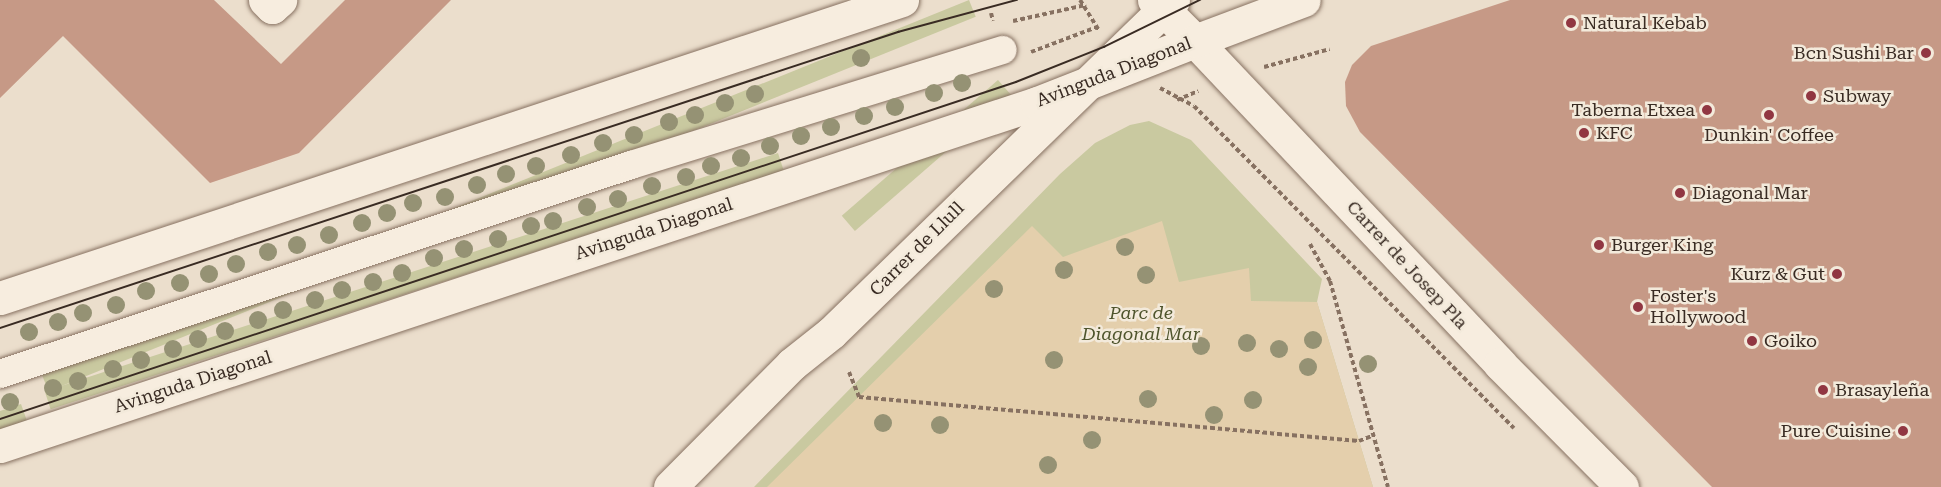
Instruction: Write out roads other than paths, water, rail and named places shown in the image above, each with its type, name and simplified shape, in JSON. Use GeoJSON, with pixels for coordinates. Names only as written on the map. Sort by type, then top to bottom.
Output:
{"type":"FeatureCollection","features":[{"type":"Feature","properties":{"kind":"street"},"geometry":{"type":"LineString","coordinates":[[0,298],[902,0]]}},
{"type":"Feature","properties":{"kind":"street","name":"Avinguda Diagonal"},"geometry":{"type":"LineString","coordinates":[[0,446],[1088,83],[1304,0]]}},
{"type":"Feature","properties":{"kind":"street","name":"Carrer de Josep Pla"},"geometry":{"type":"LineString","coordinates":[[1164,3],[1195,41],[1500,364],[1622,487]]}},
{"type":"Feature","properties":{"kind":"street","name":"Carrer de Llull"},"geometry":{"type":"LineString","coordinates":[[670,487],[792,364],[831,333],[1088,83],[1164,3]]}},
{"type":"Feature","properties":{"kind":"street"},"geometry":{"type":"LineString","coordinates":[[0,374],[631,165],[1003,50]]}},
{"type":"Feature","properties":{"kind":"tram line"},"geometry":{"type":"LineString","coordinates":[[0,328],[898,32],[1017,0]]}},
{"type":"Feature","properties":{"kind":"tram line"},"geometry":{"type":"LineString","coordinates":[[0,419],[1016,82],[1104,47],[1200,0]]}},
{"type":"Feature","properties":{"kind":"place","name":"Natural Kebab"},"geometry":{"type":"Point","coordinates":[1571,23]}},
{"type":"Feature","properties":{"kind":"place","name":"Bcn Sushi Bar"},"geometry":{"type":"Point","coordinates":[1926,53]}},
{"type":"Feature","properties":{"kind":"place","name":"Subway"},"geometry":{"type":"Point","coordinates":[1811,96]}},
{"type":"Feature","properties":{"kind":"place","name":"Taberna Etxea"},"geometry":{"type":"Point","coordinates":[1707,110]}},
{"type":"Feature","properties":{"kind":"place","name":"Dunkin' Coffee"},"geometry":{"type":"Point","coordinates":[1769,115]}},
{"type":"Feature","properties":{"kind":"place","name":"KFC"},"geometry":{"type":"Point","coordinates":[1584,133]}},
{"type":"Feature","properties":{"kind":"place","name":"Diagonal Mar"},"geometry":{"type":"Point","coordinates":[1680,193]}},
{"type":"Feature","properties":{"kind":"place","name":"Burger King"},"geometry":{"type":"Point","coordinates":[1599,245]}},
{"type":"Feature","properties":{"kind":"place","name":"Kurz & Gut"},"geometry":{"type":"Point","coordinates":[1837,274]}},
{"type":"Feature","properties":{"kind":"place","name":"Foster's Hollywood"},"geometry":{"type":"Point","coordinates":[1638,307]}},
{"type":"Feature","properties":{"kind":"place","name":"Goiko"},"geometry":{"type":"Point","coordinates":[1752,341]}},
{"type":"Feature","properties":{"kind":"place","name":"Brasayleña"},"geometry":{"type":"Point","coordinates":[1823,390]}},
{"type":"Feature","properties":{"kind":"place","name":"Pure Cuisine"},"geometry":{"type":"Point","coordinates":[1903,431]}},
{"type":"Feature","properties":{"kind":"park label","name":"Parc de Diagonal Mar"},"geometry":{"type":"Point","coordinates":[1141,324]}}]}
